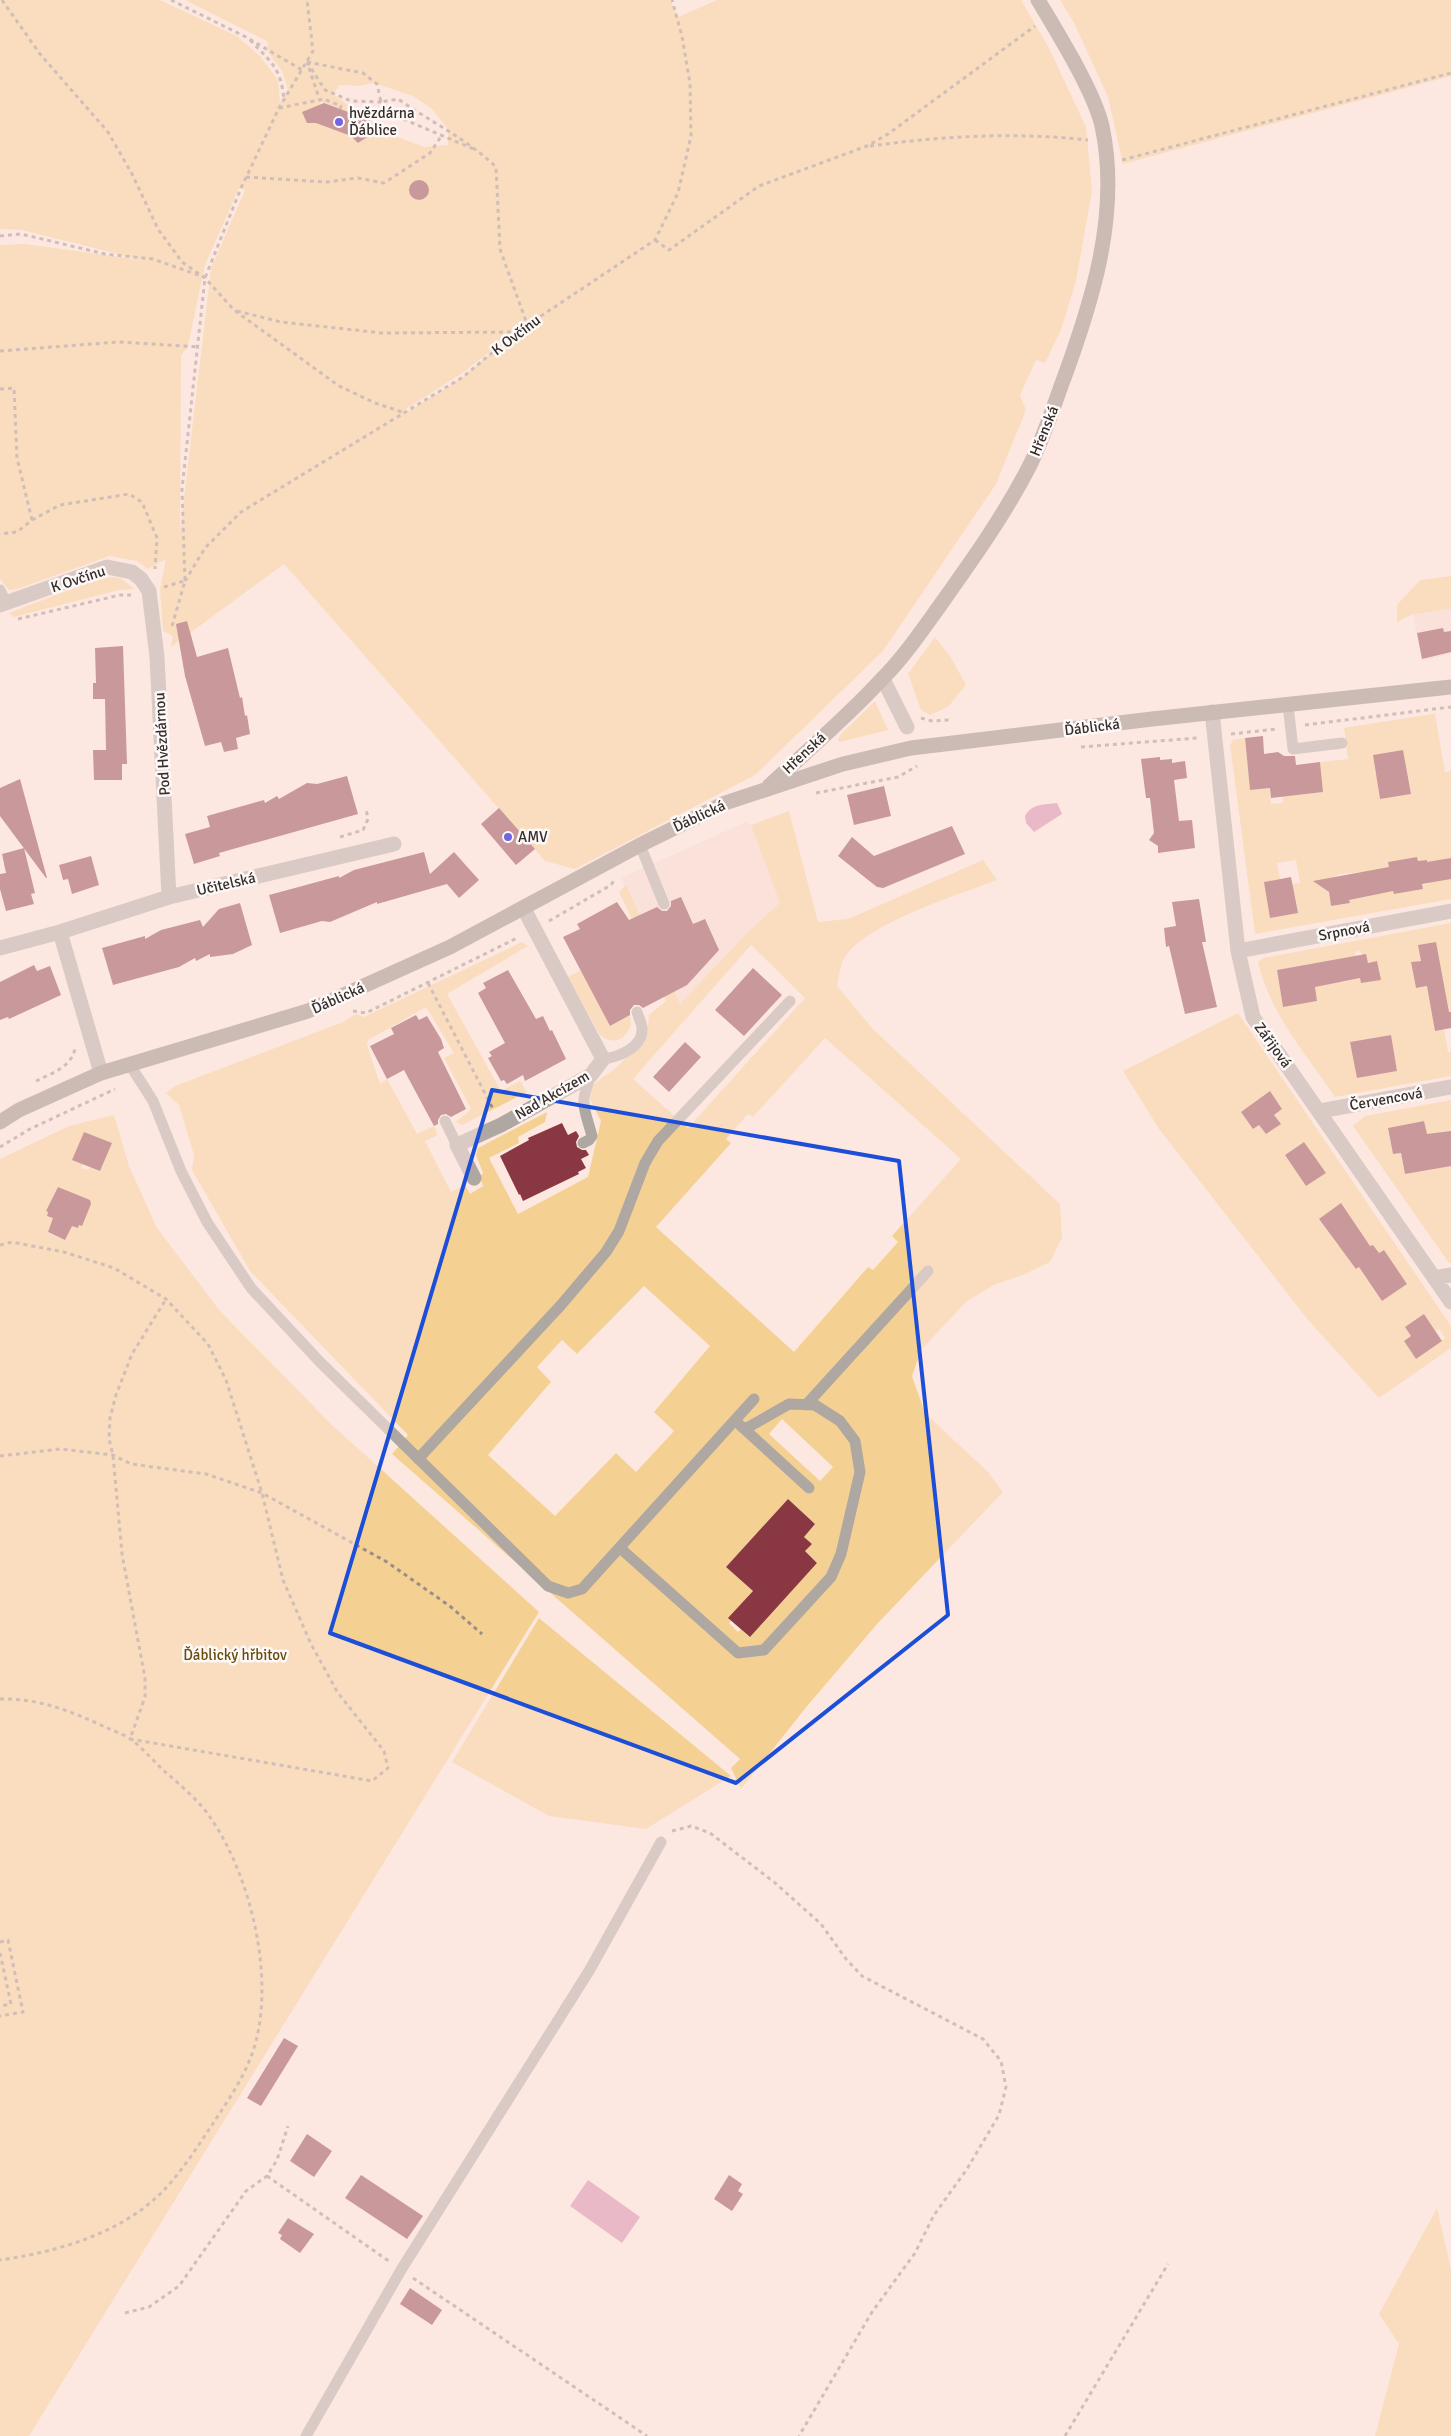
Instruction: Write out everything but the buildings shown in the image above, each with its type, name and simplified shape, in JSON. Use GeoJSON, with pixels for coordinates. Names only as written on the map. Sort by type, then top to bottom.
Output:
{"type":"FeatureCollection","features":[{"type":"Feature","properties":{"kind":"main road","name":"Hřenská"},"geometry":{"type":"LineString","coordinates":[[766,788],[883,679],[926,625],[999,520],[1030,465],[1048,423],[1075,349],[1104,244],[1108,206],[1107,161],[1101,124],[1087,89],[1038,0]]}},
{"type":"Feature","properties":{"kind":"main road","name":"Ďáblická"},"geometry":{"type":"LineString","coordinates":[[0,1122],[19,1110],[101,1073],[308,1011],[450,947],[524,909],[640,845],[725,803],[843,764],[911,748],[1212,712],[1451,688]]}},
{"type":"Feature","properties":{"kind":"street","name":"K Ovčínu"},"geometry":{"type":"LineString","coordinates":[[2,600],[107,567],[132,572],[141,579],[149,591]]}},
{"type":"Feature","properties":{"kind":"street","name":"Pod Hvězdárnou"},"geometry":{"type":"LineString","coordinates":[[149,591],[157,656],[169,897]]}},
{"type":"Feature","properties":{"kind":"street"},"geometry":{"type":"LineString","coordinates":[[883,679],[906,727]]}},
{"type":"Feature","properties":{"kind":"street","name":"Zářijová"},"geometry":{"type":"LineString","coordinates":[[1212,712],[1238,951],[1253,1017],[1451,1302]]}},
{"type":"Feature","properties":{"kind":"street","name":"Učitelská"},"geometry":{"type":"LineString","coordinates":[[0,948],[60,932],[169,897],[394,844]]}},
{"type":"Feature","properties":{"kind":"street","name":"Nad Akcízem"},"geometry":{"type":"LineString","coordinates":[[457,1146],[501,1125],[592,1075],[603,1059],[524,909]]}},
{"type":"Feature","properties":{"kind":"street","name":"Srpnová"},"geometry":{"type":"LineString","coordinates":[[1238,951],[1451,911]]}},
{"type":"Feature","properties":{"kind":"street"},"geometry":{"type":"LineString","coordinates":[[60,932],[101,1073]]}},
{"type":"Feature","properties":{"kind":"street","name":"Červencová"},"geometry":{"type":"LineString","coordinates":[[1320,1111],[1451,1087]]}},
{"type":"Feature","properties":{"kind":"street"},"geometry":{"type":"LineString","coordinates":[[457,1146],[474,1178]]}},
{"type":"Feature","properties":{"kind":"street"},"geometry":{"type":"LineString","coordinates":[[1434,1278],[1451,1275]]}},
{"type":"Feature","properties":{"kind":"lane"},"geometry":{"type":"LineString","coordinates":[[1288,705],[1293,749],[1342,743]]}},
{"type":"Feature","properties":{"kind":"lane"},"geometry":{"type":"LineString","coordinates":[[640,845],[664,904]]}},
{"type":"Feature","properties":{"kind":"lane"},"geometry":{"type":"LineString","coordinates":[[418,1459],[561,1305],[606,1252],[619,1231],[645,1164],[658,1141],[790,1001]]}},
{"type":"Feature","properties":{"kind":"lane"},"geometry":{"type":"LineString","coordinates":[[603,1059],[616,1057],[628,1050],[640,1039],[642,1027],[636,1012]]}},
{"type":"Feature","properties":{"kind":"lane"},"geometry":{"type":"LineString","coordinates":[[130,1064],[153,1101],[181,1170],[207,1222],[251,1288],[320,1362],[548,1586],[568,1593],[582,1590],[754,1398]]}},
{"type":"Feature","properties":{"kind":"lane"},"geometry":{"type":"LineString","coordinates":[[583,1143],[592,1136],[583,1107],[584,1093],[592,1075]]}},
{"type":"Feature","properties":{"kind":"lane"},"geometry":{"type":"LineString","coordinates":[[445,1121],[457,1146]]}},
{"type":"Feature","properties":{"kind":"lane"},"geometry":{"type":"LineString","coordinates":[[806,1405],[928,1271]]}},
{"type":"Feature","properties":{"kind":"lane"},"geometry":{"type":"LineString","coordinates":[[620,1548],[738,1653],[764,1650],[831,1577],[841,1554],[860,1472],[855,1441],[840,1421],[815,1405],[789,1404],[745,1430]]}},
{"type":"Feature","properties":{"kind":"lane"},"geometry":{"type":"LineString","coordinates":[[735,1420],[809,1488]]}},
{"type":"Feature","properties":{"kind":"lane"},"geometry":{"type":"LineString","coordinates":[[306,2436],[401,2270],[589,1971],[661,1842]]}},
{"type":"Feature","properties":{"kind":"path"},"geometry":{"type":"LineString","coordinates":[[2,0],[40,54],[108,132],[132,174],[158,229],[182,262],[205,278],[234,310],[338,386],[374,403],[406,414]]}},
{"type":"Feature","properties":{"kind":"path"},"geometry":{"type":"LineString","coordinates":[[170,0],[246,36],[302,70]]}},
{"type":"Feature","properties":{"kind":"path"},"geometry":{"type":"LineString","coordinates":[[0,350],[118,342],[199,347],[205,278],[246,177],[279,108],[313,51],[307,0]]}},
{"type":"Feature","properties":{"kind":"path"},"geometry":{"type":"LineString","coordinates":[[672,0],[682,36],[690,84],[691,136],[678,193],[655,240],[669,250],[759,186],[867,146],[888,134],[1048,16]]}},
{"type":"Feature","properties":{"kind":"path"},"geometry":{"type":"LineString","coordinates":[[246,36],[272,63],[282,80],[284,101]]}},
{"type":"Feature","properties":{"kind":"path"},"geometry":{"type":"LineString","coordinates":[[307,62],[320,100]]}},
{"type":"Feature","properties":{"kind":"path"},"geometry":{"type":"LineString","coordinates":[[307,62],[363,73],[377,84],[381,102],[396,116],[442,134],[482,153]]}},
{"type":"Feature","properties":{"kind":"path"},"geometry":{"type":"LineString","coordinates":[[307,62],[325,90],[351,101],[381,102],[398,99],[428,120],[460,136],[496,167],[500,249],[528,324]]}},
{"type":"Feature","properties":{"kind":"path"},"geometry":{"type":"LineString","coordinates":[[1118,153],[1119,161],[1451,73]]}},
{"type":"Feature","properties":{"kind":"path"},"geometry":{"type":"LineString","coordinates":[[279,108],[324,99],[341,106],[340,109]]}},
{"type":"Feature","properties":{"kind":"path"},"geometry":{"type":"LineString","coordinates":[[246,177],[327,182],[358,178],[384,184],[430,153],[442,134]]}},
{"type":"Feature","properties":{"kind":"path"},"geometry":{"type":"LineString","coordinates":[[867,146],[945,136],[1065,138],[1104,142]]}},
{"type":"Feature","properties":{"kind":"path"},"geometry":{"type":"LineString","coordinates":[[0,236],[21,234],[105,254],[153,259],[205,278]]}},
{"type":"Feature","properties":{"kind":"path","name":"K Ovčínu"},"geometry":{"type":"LineString","coordinates":[[199,347],[182,489],[185,580],[205,548],[241,512],[406,414],[463,377],[528,324],[655,240]]}},
{"type":"Feature","properties":{"kind":"path"},"geometry":{"type":"LineString","coordinates":[[234,310],[281,322],[382,333],[517,332]]}},
{"type":"Feature","properties":{"kind":"path"},"geometry":{"type":"LineString","coordinates":[[0,389],[14,388],[17,458],[32,520]]}},
{"type":"Feature","properties":{"kind":"path"},"geometry":{"type":"LineString","coordinates":[[0,534],[17,532],[32,520],[60,505],[129,494],[142,502],[157,538],[154,579],[149,591],[136,595],[120,595],[9,621]]}},
{"type":"Feature","properties":{"kind":"path"},"geometry":{"type":"LineString","coordinates":[[1075,748],[1214,736],[1451,707]]}},
{"type":"Feature","properties":{"kind":"path"},"geometry":{"type":"LineString","coordinates":[[919,717],[932,721],[950,720]]}},
{"type":"Feature","properties":{"kind":"path"},"geometry":{"type":"LineString","coordinates":[[808,793],[825,793],[898,777],[922,762]]}},
{"type":"Feature","properties":{"kind":"path"},"geometry":{"type":"LineString","coordinates":[[334,839],[363,830],[368,819],[366,809]]}},
{"type":"Feature","properties":{"kind":"path"},"geometry":{"type":"LineString","coordinates":[[351,1011],[366,1012],[535,929],[611,885],[619,873]]}},
{"type":"Feature","properties":{"kind":"path"},"geometry":{"type":"LineString","coordinates":[[428,983],[501,1125]]}},
{"type":"Feature","properties":{"kind":"path"},"geometry":{"type":"LineString","coordinates":[[28,1085],[66,1066],[73,1057],[76,1042]]}},
{"type":"Feature","properties":{"kind":"path"},"geometry":{"type":"LineString","coordinates":[[0,1147],[30,1129],[110,1091],[140,1080]]}},
{"type":"Feature","properties":{"kind":"path"},"geometry":{"type":"LineString","coordinates":[[0,1245],[12,1242],[64,1252],[106,1266],[166,1299],[208,1344],[226,1380],[262,1493],[283,1580],[311,1644],[338,1693],[384,1751],[388,1768],[372,1781],[130,1738],[54,1706],[14,1698],[0,1699]]}},
{"type":"Feature","properties":{"kind":"path"},"geometry":{"type":"LineString","coordinates":[[130,1738],[145,1697],[145,1678],[122,1554],[113,1455],[109,1438],[110,1418],[116,1395],[132,1354],[166,1299]]}},
{"type":"Feature","properties":{"kind":"path"},"geometry":{"type":"LineString","coordinates":[[0,1456],[60,1450],[113,1455],[131,1464],[206,1474],[262,1493],[386,1562],[451,1607],[482,1634]]}},
{"type":"Feature","properties":{"kind":"path"},"geometry":{"type":"LineString","coordinates":[[0,2260],[41,2254],[94,2236],[129,2218],[159,2195],[193,2154],[218,2116],[253,2051],[262,2009],[260,1962],[253,1919],[240,1874],[212,1820],[130,1738]]}},
{"type":"Feature","properties":{"kind":"path"},"geometry":{"type":"LineString","coordinates":[[661,1842],[672,1831],[691,1826],[710,1833],[774,1882],[821,1924],[846,1959],[862,1976],[983,2039],[1001,2061],[1006,2087],[1000,2114],[967,2169],[934,2215],[916,2253],[872,2312],[799,2436]]}},
{"type":"Feature","properties":{"kind":"path"},"geometry":{"type":"LineString","coordinates":[[0,1942],[8,1940],[23,2012],[0,2016]]}},
{"type":"Feature","properties":{"kind":"path"},"geometry":{"type":"LineString","coordinates":[[0,1952],[11,2004],[0,2006]]}},
{"type":"Feature","properties":{"kind":"path"},"geometry":{"type":"LineString","coordinates":[[125,2313],[150,2307],[179,2286],[246,2191],[268,2176],[277,2160],[288,2126]]}},
{"type":"Feature","properties":{"kind":"path"},"geometry":{"type":"LineString","coordinates":[[268,2176],[401,2270],[647,2436]]}},
{"type":"Feature","properties":{"kind":"path"},"geometry":{"type":"LineString","coordinates":[[1065,2436],[1168,2264]]}},
{"type":"Feature","properties":{"kind":"highlighted area"},"geometry":{"type":"Polygon","coordinates":[[[492,1090],[899,1161],[948,1615],[736,1783],[330,1633],[492,1090]]]}},
{"type":"Feature","properties":{"kind":"shaded area"},"geometry":{"type":"Polygon","coordinates":[[[1451,609],[1451,654],[1422,661],[1413,614],[1451,609]]]}},
{"type":"Feature","properties":{"kind":"shaded area"},"geometry":{"type":"Polygon","coordinates":[[[1057,803],[1062,814],[1034,832],[1026,823],[1025,816],[1028,812],[1039,805],[1057,803]]]}},
{"type":"Feature","properties":{"kind":"shaded area"},"geometry":{"type":"Polygon","coordinates":[[[746,822],[751,825],[780,903],[749,931],[680,1005],[621,878],[746,822]]]}},
{"type":"Feature","properties":{"kind":"shaded area"},"geometry":{"type":"Polygon","coordinates":[[[588,2180],[640,2217],[622,2243],[570,2206],[588,2180]]]}},
{"type":"Feature","properties":{"kind":"green space"},"geometry":{"type":"Polygon","coordinates":[[[0,0],[160,0],[237,36],[260,56],[278,80],[280,102],[288,89],[282,71],[269,54],[267,41],[185,0],[670,0],[678,17],[717,0],[1021,0],[1049,48],[1086,127],[1092,191],[1076,281],[1061,330],[1045,363],[1036,360],[1020,395],[1026,410],[996,484],[883,651],[755,775],[575,869],[545,861],[284,564],[171,647],[173,636],[163,631],[160,589],[166,559],[148,569],[137,561],[110,556],[17,589],[9,590],[0,579],[0,245],[25,244],[142,260],[22,230],[0,229],[0,0]],[[374,83],[359,86],[340,85],[333,94],[358,113],[357,115],[321,102],[318,109],[314,107],[306,110],[307,122],[315,122],[360,141],[367,137],[371,117],[374,128],[424,147],[448,145],[448,129],[431,108],[413,96],[374,83]],[[239,188],[205,265],[188,346],[181,356],[180,532],[211,268],[245,190],[239,188]],[[518,330],[461,374],[406,409],[406,413],[463,377],[518,330]]]}},
{"type":"Feature","properties":{"kind":"green space"},"geometry":{"type":"Polygon","coordinates":[[[1060,0],[1451,0],[1451,76],[1123,164],[1108,97],[1074,23],[1060,0]]]}},
{"type":"Feature","properties":{"kind":"green space"},"geometry":{"type":"Polygon","coordinates":[[[1451,576],[1451,609],[1413,614],[1397,622],[1397,605],[1420,580],[1451,576]]]}},
{"type":"Feature","properties":{"kind":"green space"},"geometry":{"type":"Polygon","coordinates":[[[100,578],[120,578],[135,589],[119,590],[14,617],[9,613],[100,578]]]}},
{"type":"Feature","properties":{"kind":"green space"},"geometry":{"type":"Polygon","coordinates":[[[935,637],[950,656],[966,685],[948,707],[930,715],[921,710],[908,674],[935,637]]]}},
{"type":"Feature","properties":{"kind":"green space"},"geometry":{"type":"Polygon","coordinates":[[[875,701],[888,730],[840,742],[838,740],[840,735],[875,701]]]}},
{"type":"Feature","properties":{"kind":"green space"},"geometry":{"type":"Polygon","coordinates":[[[1451,711],[1435,714],[1445,772],[1451,771],[1451,858],[1448,859],[1451,875],[1451,899],[1255,934],[1230,745],[1233,740],[1245,738],[1250,790],[1270,788],[1271,804],[1283,803],[1282,787],[1297,785],[1299,795],[1323,792],[1320,762],[1348,759],[1344,728],[1451,711]],[[1403,750],[1373,755],[1380,799],[1411,794],[1403,750]],[[1417,857],[1388,862],[1394,894],[1422,889],[1422,885],[1431,883],[1427,860],[1418,861],[1417,857]],[[1296,860],[1277,863],[1280,879],[1264,882],[1271,918],[1292,884],[1300,883],[1296,860]],[[1362,872],[1340,874],[1321,883],[1322,887],[1328,889],[1331,906],[1350,903],[1349,896],[1366,896],[1362,872]]]}},
{"type":"Feature","properties":{"kind":"green space"},"geometry":{"type":"Polygon","coordinates":[[[789,811],[818,922],[848,919],[983,860],[997,880],[915,911],[873,933],[856,945],[845,957],[837,986],[872,1028],[1060,1204],[1062,1238],[1050,1262],[1025,1274],[994,1285],[967,1301],[921,1350],[912,1376],[925,1413],[988,1472],[1003,1492],[878,1623],[808,1705],[741,1789],[731,1768],[740,1759],[392,1454],[408,1435],[250,1271],[192,1170],[194,1155],[179,1105],[166,1093],[175,1086],[343,1022],[356,1014],[364,1017],[522,942],[528,946],[447,994],[501,1091],[520,1081],[527,1092],[462,1125],[456,1122],[471,1109],[444,1058],[454,1053],[426,1007],[368,1040],[367,1045],[380,1084],[387,1079],[417,1134],[434,1126],[438,1135],[425,1141],[451,1192],[465,1185],[470,1194],[483,1186],[480,1177],[483,1173],[476,1155],[478,1148],[547,1112],[545,1122],[518,1137],[519,1143],[489,1158],[518,1214],[588,1177],[601,1121],[590,1099],[591,1086],[616,1068],[647,1036],[649,1015],[666,1001],[640,950],[645,947],[619,892],[626,885],[680,1004],[749,931],[780,903],[751,825],[789,811]],[[751,945],[633,1079],[688,1128],[805,998],[751,945]],[[825,1038],[753,1117],[748,1114],[726,1139],[731,1143],[656,1227],[794,1352],[868,1267],[873,1270],[898,1242],[892,1236],[961,1159],[825,1038]],[[644,1286],[577,1354],[562,1340],[537,1367],[551,1382],[488,1455],[555,1516],[616,1453],[636,1472],[674,1431],[654,1412],[710,1346],[644,1286]],[[782,1419],[769,1434],[820,1481],[833,1467],[782,1419]],[[788,1499],[726,1567],[753,1591],[729,1618],[731,1621],[729,1623],[738,1632],[741,1629],[749,1637],[817,1563],[805,1551],[812,1544],[804,1537],[815,1524],[788,1499]]]}},
{"type":"Feature","properties":{"kind":"green space"},"geometry":{"type":"Polygon","coordinates":[[[1451,923],[1451,1012],[1433,1015],[1444,1029],[1448,1052],[1451,1051],[1451,1076],[1335,1097],[1290,1033],[1271,999],[1258,962],[1263,958],[1451,923]],[[1436,942],[1418,945],[1422,960],[1411,963],[1416,988],[1429,986],[1436,942]],[[1360,951],[1355,952],[1356,956],[1339,960],[1343,982],[1360,978],[1361,983],[1380,980],[1377,961],[1368,963],[1360,951]],[[1311,964],[1277,970],[1283,1007],[1317,1001],[1311,964]],[[1390,1035],[1351,1042],[1358,1078],[1397,1071],[1390,1035]]]}},
{"type":"Feature","properties":{"kind":"green space"},"geometry":{"type":"Polygon","coordinates":[[[581,970],[610,1026],[630,1015],[631,1025],[622,1038],[614,1041],[600,1035],[568,977],[581,970]]]}},
{"type":"Feature","properties":{"kind":"green space"},"geometry":{"type":"Polygon","coordinates":[[[1238,1013],[1451,1326],[1451,1348],[1379,1398],[1308,1320],[1159,1129],[1123,1071],[1238,1013]],[[1270,1091],[1241,1112],[1253,1129],[1259,1125],[1266,1134],[1280,1124],[1274,1115],[1282,1109],[1270,1091]],[[1303,1142],[1285,1155],[1306,1186],[1326,1173],[1303,1142]],[[1341,1204],[1319,1219],[1338,1246],[1360,1231],[1341,1204]],[[1373,1245],[1350,1260],[1356,1269],[1359,1267],[1382,1301],[1407,1284],[1384,1250],[1379,1253],[1373,1245]],[[1424,1314],[1411,1336],[1404,1341],[1416,1359],[1445,1338],[1439,1329],[1436,1331],[1424,1314]]]}},
{"type":"Feature","properties":{"kind":"green space"},"geometry":{"type":"Polygon","coordinates":[[[1451,1100],[1451,1263],[1449,1263],[1353,1126],[1365,1116],[1451,1100]],[[1424,1121],[1388,1128],[1393,1154],[1401,1153],[1405,1174],[1428,1170],[1429,1147],[1424,1121]]]}},
{"type":"Feature","properties":{"kind":"green space","name":"Ďáblický hřbitov"},"geometry":{"type":"Polygon","coordinates":[[[114,1115],[129,1166],[157,1228],[220,1311],[332,1425],[539,1612],[29,2436],[0,2436],[0,1159],[69,1126],[114,1115]],[[84,1132],[73,1159],[83,1164],[81,1168],[88,1170],[90,1167],[100,1171],[111,1143],[84,1132]],[[58,1187],[46,1211],[48,1212],[47,1216],[54,1215],[48,1233],[65,1240],[73,1222],[75,1223],[74,1227],[78,1228],[79,1225],[62,1192],[63,1189],[58,1187]]]}},
{"type":"Feature","properties":{"kind":"green space"},"geometry":{"type":"Polygon","coordinates":[[[539,1618],[731,1776],[646,1829],[549,1816],[452,1762],[539,1618]]]}},
{"type":"Feature","properties":{"kind":"green space"},"geometry":{"type":"Polygon","coordinates":[[[1437,2208],[1451,2269],[1451,2436],[1375,2436],[1399,2344],[1379,2314],[1437,2208]]]}},
{"type":"Feature","properties":{"kind":"place","name":"hvězdárna Ďáblice"},"geometry":{"type":"Point","coordinates":[339,122]}},
{"type":"Feature","properties":{"kind":"place","name":"AMV"},"geometry":{"type":"Point","coordinates":[508,837]}}]}
